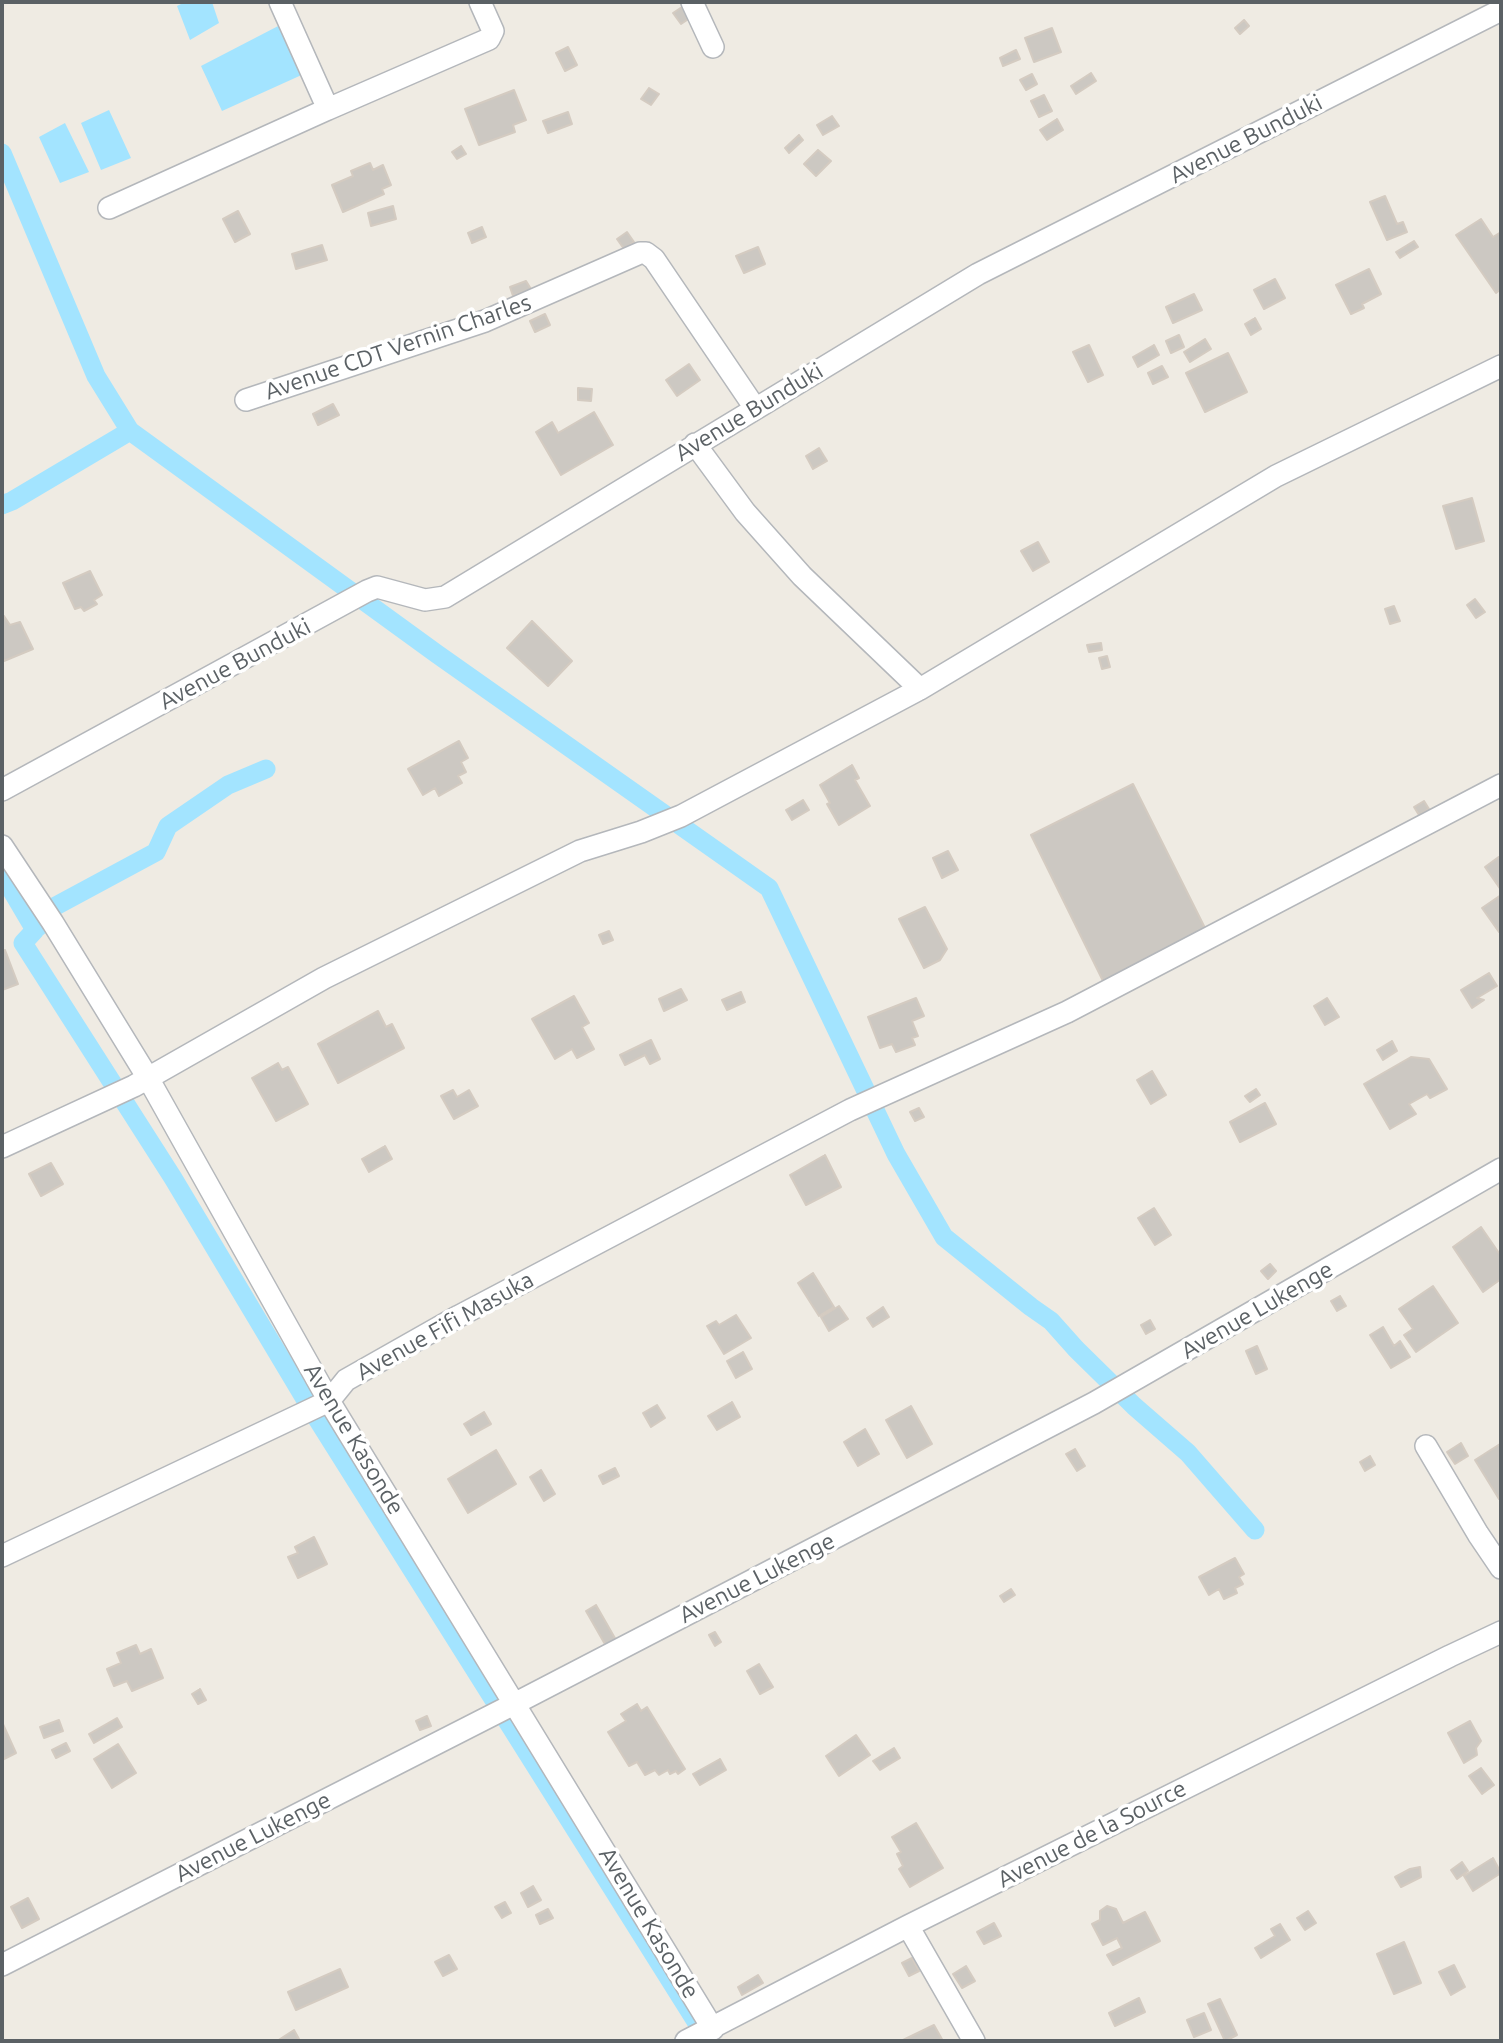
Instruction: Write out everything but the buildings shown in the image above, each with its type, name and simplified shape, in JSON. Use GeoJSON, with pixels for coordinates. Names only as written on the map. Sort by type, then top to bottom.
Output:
{"type":"FeatureCollection","features":[{"type":"Feature","properties":{"kind":"street"},"geometry":{"type":"LineString","coordinates":[[280,2],[328,109]]}},
{"type":"Feature","properties":{"kind":"street"},"geometry":{"type":"LineString","coordinates":[[109,208],[489,39],[493,31],[480,2]]}},
{"type":"Feature","properties":{"kind":"street"},"geometry":{"type":"LineString","coordinates":[[692,2],[713,47]]}},
{"type":"Feature","properties":{"kind":"street","name":"Avenue Bunduki"},"geometry":{"type":"LineString","coordinates":[[2,790],[377,587],[425,600],[445,597],[978,274],[1501,10]]}},
{"type":"Feature","properties":{"kind":"street","name":"Avenue CDT Vernin Charles"},"geometry":{"type":"LineString","coordinates":[[246,400],[485,321],[640,253],[646,253],[654,259],[755,408]]}},
{"type":"Feature","properties":{"kind":"street"},"geometry":{"type":"LineString","coordinates":[[2,1147],[141,1082],[324,978],[580,851],[681,816],[920,689],[1276,476],[1501,366]]}},
{"type":"Feature","properties":{"kind":"street"},"geometry":{"type":"LineString","coordinates":[[695,444],[744,512],[802,576],[920,689]]}},
{"type":"Feature","properties":{"kind":"street","name":"Avenue Fifi Masuka"},"geometry":{"type":"LineString","coordinates":[[2,1556],[329,1401],[346,1380],[434,1330],[850,1110],[1066,1012],[1501,785]]}},
{"type":"Feature","properties":{"kind":"street","name":"Avenue Kasonde"},"geometry":{"type":"LineString","coordinates":[[2,846],[53,923],[141,1082],[329,1401],[713,2029]]}},
{"type":"Feature","properties":{"kind":"street","name":"Avenue Lukenge"},"geometry":{"type":"LineString","coordinates":[[2,1965],[516,1703],[1094,1403],[1501,1169]]}},
{"type":"Feature","properties":{"kind":"street"},"geometry":{"type":"LineString","coordinates":[[1426,1446],[1501,1568]]}},
{"type":"Feature","properties":{"kind":"street","name":"Avenue de la Source"},"geometry":{"type":"LineString","coordinates":[[686,2041],[908,1926],[1501,1632]]}},
{"type":"Feature","properties":{"kind":"street"},"geometry":{"type":"LineString","coordinates":[[908,1926],[974,2041]]}},
{"type":"Feature","properties":{"kind":"water"},"geometry":{"type":"Polygon","coordinates":[[[185,2],[212,2],[219,23],[190,40],[177,6],[185,2]]]}},
{"type":"Feature","properties":{"kind":"water"},"geometry":{"type":"Polygon","coordinates":[[[284,23],[306,73],[222,111],[201,66],[284,23]]]}},
{"type":"Feature","properties":{"kind":"water"},"geometry":{"type":"Polygon","coordinates":[[[109,110],[131,158],[101,170],[81,123],[109,110]]]}},
{"type":"Feature","properties":{"kind":"water"},"geometry":{"type":"Polygon","coordinates":[[[65,123],[89,172],[60,183],[39,137],[65,123]]]}},
{"type":"Feature","properties":{"kind":"waterway"},"geometry":{"type":"LineString","coordinates":[[2,153],[96,376],[130,431],[437,654],[769,888],[896,1154],[944,1237],[1051,1321],[1134,1406],[1188,1453],[1255,1530]]}},
{"type":"Feature","properties":{"kind":"waterway"},"geometry":{"type":"LineString","coordinates":[[2,505],[130,431]]}},
{"type":"Feature","properties":{"kind":"waterway"},"geometry":{"type":"LineString","coordinates":[[38,927],[52,908],[156,852],[168,826],[228,785],[266,769]]}},
{"type":"Feature","properties":{"kind":"waterway"},"geometry":{"type":"LineString","coordinates":[[2,874],[35,930],[23,943],[173,1178],[311,1409],[697,2023]]}}]}
